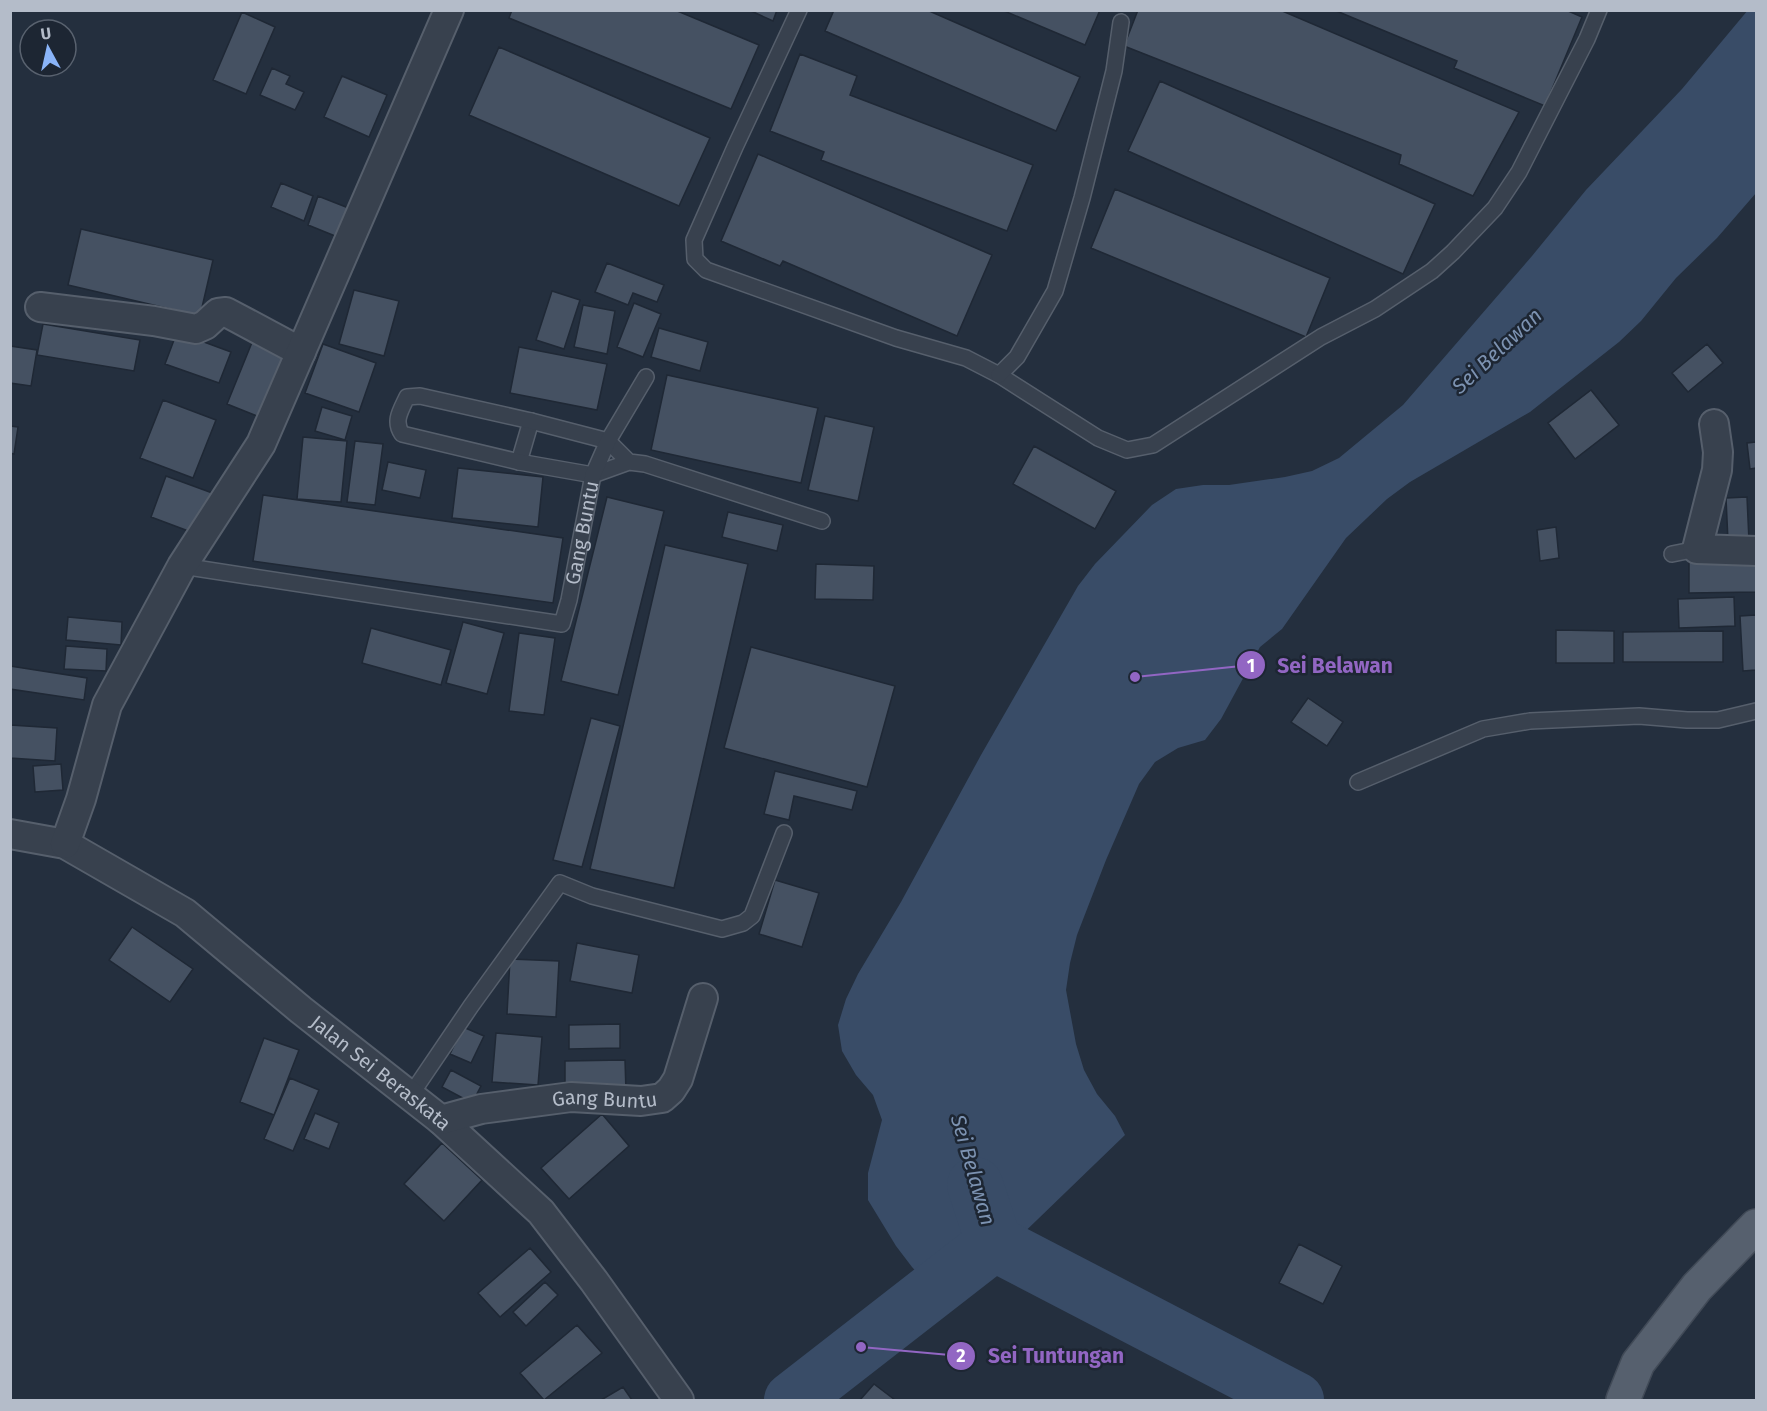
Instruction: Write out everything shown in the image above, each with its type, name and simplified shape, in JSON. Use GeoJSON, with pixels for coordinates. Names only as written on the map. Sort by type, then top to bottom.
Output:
{"type":"FeatureCollection","features":[{"type":"Feature","properties":{"kind":"main road"},"geometry":{"type":"LineString","coordinates":[[1623,1401],[1638,1363],[1697,1287],[1756,1226]]}},
{"type":"Feature","properties":{"kind":"street"},"geometry":{"type":"LineString","coordinates":[[65,844],[81,799],[107,705],[182,566],[261,444],[449,10]]}},
{"type":"Feature","properties":{"kind":"street"},"geometry":{"type":"LineString","coordinates":[[40,306],[196,329],[218,314],[226,312],[302,352]]}},
{"type":"Feature","properties":{"kind":"street"},"geometry":{"type":"LineString","coordinates":[[1714,424],[1718,452],[1717,470],[1685,552],[1756,551]]}},
{"type":"Feature","properties":{"kind":"street","name":"Jalan Sei Beraskata"},"geometry":{"type":"LineString","coordinates":[[10,834],[65,844],[185,913],[301,1010],[441,1120],[541,1212],[594,1281],[676,1397]]}},
{"type":"Feature","properties":{"kind":"street","name":"Gang Buntu"},"geometry":{"type":"LineString","coordinates":[[441,1120],[481,1109],[571,1097],[641,1101],[662,1098],[671,1090],[678,1078],[703,998]]}},
{"type":"Feature","properties":{"kind":"lane"},"geometry":{"type":"LineString","coordinates":[[799,10],[694,240],[695,259],[706,270],[896,338],[966,358],[999,375],[1098,438],[1127,450],[1153,446],[1320,337],[1375,309],[1432,271],[1453,252],[1496,208],[1519,172],[1587,39],[1599,10]]}},
{"type":"Feature","properties":{"kind":"lane"},"geometry":{"type":"LineString","coordinates":[[999,375],[1017,357],[1055,291],[1082,198],[1114,71],[1121,22]]}},
{"type":"Feature","properties":{"kind":"lane","name":"Gang Buntu"},"geometry":{"type":"LineString","coordinates":[[182,566],[562,624],[569,600],[593,475],[608,441],[646,376]]}},
{"type":"Feature","properties":{"kind":"lane"},"geometry":{"type":"LineString","coordinates":[[629,462],[608,441],[531,421],[412,395],[407,397],[397,420],[398,429],[402,435],[519,462],[593,475],[629,462],[645,464],[822,521]]}},
{"type":"Feature","properties":{"kind":"lane"},"geometry":{"type":"LineString","coordinates":[[519,462],[531,421]]}},
{"type":"Feature","properties":{"kind":"lane"},"geometry":{"type":"LineString","coordinates":[[1358,782],[1483,729],[1530,721],[1639,716],[1718,720],[1756,711]]}},
{"type":"Feature","properties":{"kind":"lane"},"geometry":{"type":"LineString","coordinates":[[410,1096],[471,1006],[560,883],[592,896],[722,928],[743,922],[752,916],[784,833]]}},
{"type":"Feature","properties":{"kind":"water","name":"Sei Belawan"},"geometry":{"type":"Polygon","coordinates":[[[1748,10],[1756,11],[1756,193],[1717,238],[1676,278],[1641,321],[1619,342],[1530,412],[1410,482],[1387,499],[1346,538],[1282,629],[1260,647],[1221,719],[1205,740],[1178,748],[1155,762],[1139,784],[1106,860],[1077,935],[1066,990],[1076,1044],[1084,1070],[1097,1094],[1115,1116],[1125,1135],[955,1299],[930,1287],[896,1246],[868,1200],[868,1173],[882,1120],[873,1095],[856,1075],[842,1051],[838,1025],[846,999],[858,974],[901,902],[981,755],[1078,586],[1095,564],[1152,505],[1176,489],[1203,485],[1229,485],[1312,471],[1339,458],[1403,405],[1586,190],[1682,89],[1748,10]]]}},
{"type":"Feature","properties":{"kind":"building"},"geometry":{"type":"Polygon","coordinates":[[[512,10],[675,10],[759,45],[731,109],[509,18],[512,10]]]}},
{"type":"Feature","properties":{"kind":"building"},"geometry":{"type":"Polygon","coordinates":[[[749,10],[777,10],[773,21],[749,10]]]}},
{"type":"Feature","properties":{"kind":"building"},"geometry":{"type":"Polygon","coordinates":[[[834,10],[927,10],[1080,77],[1056,131],[825,31],[834,10]]]}},
{"type":"Feature","properties":{"kind":"building"},"geometry":{"type":"Polygon","coordinates":[[[1002,10],[1100,10],[1085,45],[1002,10]]]}},
{"type":"Feature","properties":{"kind":"building"},"geometry":{"type":"Polygon","coordinates":[[[1138,10],[1280,10],[1519,112],[1473,196],[1399,164],[1401,155],[1124,46],[1138,10]]]}},
{"type":"Feature","properties":{"kind":"building"},"geometry":{"type":"Polygon","coordinates":[[[1334,10],[1566,10],[1582,17],[1545,106],[1454,68],[1457,61],[1334,10]]]}},
{"type":"Feature","properties":{"kind":"building"},"geometry":{"type":"Polygon","coordinates":[[[242,12],[275,27],[246,94],[213,80],[242,12]]]}},
{"type":"Feature","properties":{"kind":"building"},"geometry":{"type":"Polygon","coordinates":[[[499,47],[710,138],[679,206],[469,115],[499,47]]]}},
{"type":"Feature","properties":{"kind":"building"},"geometry":{"type":"Polygon","coordinates":[[[800,54],[857,76],[850,95],[1033,165],[1007,231],[821,160],[824,152],[770,131],[800,54]]]}},
{"type":"Feature","properties":{"kind":"building"},"geometry":{"type":"Polygon","coordinates":[[[272,68],[290,76],[286,84],[304,92],[295,110],[260,95],[272,68]]]}},
{"type":"Feature","properties":{"kind":"building"},"geometry":{"type":"Polygon","coordinates":[[[342,76],[387,95],[369,137],[324,117],[342,76]]]}},
{"type":"Feature","properties":{"kind":"building"},"geometry":{"type":"Polygon","coordinates":[[[1160,81],[1435,204],[1403,274],[1128,151],[1160,81]]]}},
{"type":"Feature","properties":{"kind":"building"},"geometry":{"type":"Polygon","coordinates":[[[758,154],[992,255],[957,336],[783,261],[780,266],[721,241],[758,154]]]}},
{"type":"Feature","properties":{"kind":"building"},"geometry":{"type":"Polygon","coordinates":[[[281,183],[313,196],[304,221],[271,207],[281,183]]]}},
{"type":"Feature","properties":{"kind":"building"},"geometry":{"type":"Polygon","coordinates":[[[1115,189],[1330,278],[1306,337],[1091,248],[1115,189]]]}},
{"type":"Feature","properties":{"kind":"building"},"geometry":{"type":"Polygon","coordinates":[[[318,196],[351,209],[340,238],[308,225],[318,196]]]}},
{"type":"Feature","properties":{"kind":"building"},"geometry":{"type":"Polygon","coordinates":[[[81,229],[213,260],[200,316],[68,285],[81,229]]]}},
{"type":"Feature","properties":{"kind":"building"},"geometry":{"type":"Polygon","coordinates":[[[607,263],[664,285],[657,302],[633,293],[628,305],[595,292],[607,263]]]}},
{"type":"Feature","properties":{"kind":"building"},"geometry":{"type":"Polygon","coordinates":[[[354,290],[399,301],[384,356],[339,344],[354,290]]]}},
{"type":"Feature","properties":{"kind":"building"},"geometry":{"type":"Polygon","coordinates":[[[552,291],[580,300],[564,349],[536,340],[552,291]]]}},
{"type":"Feature","properties":{"kind":"building"},"geometry":{"type":"Polygon","coordinates":[[[634,303],[661,314],[643,357],[617,347],[634,303]]]}},
{"type":"Feature","properties":{"kind":"building"},"geometry":{"type":"Polygon","coordinates":[[[583,305],[615,311],[607,354],[574,347],[583,305]]]}},
{"type":"Feature","properties":{"kind":"building"},"geometry":{"type":"Polygon","coordinates":[[[43,324],[140,340],[134,371],[37,355],[43,324]]]}},
{"type":"Feature","properties":{"kind":"building"},"geometry":{"type":"Polygon","coordinates":[[[659,328],[708,342],[700,371],[651,357],[659,328]]]}},
{"type":"Feature","properties":{"kind":"building"},"geometry":{"type":"Polygon","coordinates":[[[177,332],[231,352],[219,383],[165,364],[177,332]]]}},
{"type":"Feature","properties":{"kind":"building"},"geometry":{"type":"Polygon","coordinates":[[[253,340],[288,354],[262,418],[227,404],[253,340]]]}},
{"type":"Feature","properties":{"kind":"building"},"geometry":{"type":"Polygon","coordinates":[[[323,344],[376,363],[359,412],[305,393],[323,344]]]}},
{"type":"Feature","properties":{"kind":"building"},"geometry":{"type":"Polygon","coordinates":[[[1707,344],[1723,363],[1688,392],[1672,373],[1707,344]]]}},
{"type":"Feature","properties":{"kind":"building"},"geometry":{"type":"Polygon","coordinates":[[[10,346],[37,350],[31,386],[10,383],[10,346]]]}},
{"type":"Feature","properties":{"kind":"building"},"geometry":{"type":"Polygon","coordinates":[[[519,347],[607,364],[597,410],[510,393],[519,347]]]}},
{"type":"Feature","properties":{"kind":"building"},"geometry":{"type":"Polygon","coordinates":[[[667,375],[818,408],[801,483],[651,450],[667,375]]]}},
{"type":"Feature","properties":{"kind":"building"},"geometry":{"type":"Polygon","coordinates":[[[1591,390],[1619,425],[1575,459],[1548,423],[1591,390]]]}},
{"type":"Feature","properties":{"kind":"building"},"geometry":{"type":"Polygon","coordinates":[[[163,400],[216,420],[193,478],[140,458],[163,400]]]}},
{"type":"Feature","properties":{"kind":"building"},"geometry":{"type":"Polygon","coordinates":[[[322,407],[352,416],[345,440],[315,431],[322,407]]]}},
{"type":"Feature","properties":{"kind":"building"},"geometry":{"type":"Polygon","coordinates":[[[825,416],[874,427],[858,501],[808,490],[825,416]]]}},
{"type":"Feature","properties":{"kind":"building"},"geometry":{"type":"Polygon","coordinates":[[[10,426],[18,427],[14,454],[10,453],[10,426]]]}},
{"type":"Feature","properties":{"kind":"building"},"geometry":{"type":"Polygon","coordinates":[[[303,437],[347,441],[341,502],[297,499],[303,437]]]}},
{"type":"Feature","properties":{"kind":"building"},"geometry":{"type":"Polygon","coordinates":[[[355,441],[383,444],[375,505],[347,502],[355,441]]]}},
{"type":"Feature","properties":{"kind":"building"},"geometry":{"type":"Polygon","coordinates":[[[1756,442],[1756,468],[1750,469],[1747,443],[1756,442]]]}},
{"type":"Feature","properties":{"kind":"building"},"geometry":{"type":"Polygon","coordinates":[[[1034,446],[1116,491],[1095,529],[1013,484],[1034,446]]]}},
{"type":"Feature","properties":{"kind":"building"},"geometry":{"type":"Polygon","coordinates":[[[388,462],[426,470],[420,498],[382,490],[388,462]]]}},
{"type":"Feature","properties":{"kind":"building"},"geometry":{"type":"Polygon","coordinates":[[[458,468],[543,477],[538,527],[452,518],[458,468]]]}},
{"type":"Feature","properties":{"kind":"building"},"geometry":{"type":"Polygon","coordinates":[[[166,476],[215,494],[199,535],[151,517],[166,476]]]}},
{"type":"Feature","properties":{"kind":"building"},"geometry":{"type":"Polygon","coordinates":[[[263,495],[563,538],[553,603],[253,561],[263,495]]]}},
{"type":"Feature","properties":{"kind":"building"},"geometry":{"type":"Polygon","coordinates":[[[607,497],[664,511],[618,695],[561,681],[607,497]]]}},
{"type":"Feature","properties":{"kind":"building"},"geometry":{"type":"Polygon","coordinates":[[[1747,497],[1749,541],[1728,541],[1726,498],[1747,497]]]}},
{"type":"Feature","properties":{"kind":"building"},"geometry":{"type":"Polygon","coordinates":[[[728,512],[783,525],[777,551],[722,537],[728,512]]]}},
{"type":"Feature","properties":{"kind":"building"},"geometry":{"type":"Polygon","coordinates":[[[1556,527],[1559,558],[1540,561],[1537,530],[1556,527]]]}},
{"type":"Feature","properties":{"kind":"building"},"geometry":{"type":"Polygon","coordinates":[[[665,545],[748,564],[674,888],[590,869],[665,545]]]}},
{"type":"Feature","properties":{"kind":"building"},"geometry":{"type":"Polygon","coordinates":[[[1756,561],[1756,592],[1689,593],[1689,562],[1756,561]]]}},
{"type":"Feature","properties":{"kind":"building"},"geometry":{"type":"Polygon","coordinates":[[[816,564],[874,566],[873,600],[815,599],[816,564]]]}},
{"type":"Feature","properties":{"kind":"building"},"geometry":{"type":"Polygon","coordinates":[[[1734,597],[1735,626],[1679,628],[1678,599],[1734,597]]]}},
{"type":"Feature","properties":{"kind":"building"},"geometry":{"type":"Polygon","coordinates":[[[1756,615],[1756,670],[1743,671],[1740,616],[1756,615]]]}},
{"type":"Feature","properties":{"kind":"building"},"geometry":{"type":"Polygon","coordinates":[[[68,617],[122,622],[121,645],[66,640],[68,617]]]}},
{"type":"Feature","properties":{"kind":"building"},"geometry":{"type":"Polygon","coordinates":[[[463,622],[504,633],[487,694],[446,683],[463,622]]]}},
{"type":"Feature","properties":{"kind":"building"},"geometry":{"type":"Polygon","coordinates":[[[371,628],[451,650],[441,685],[362,663],[371,628]]]}},
{"type":"Feature","properties":{"kind":"building"},"geometry":{"type":"Polygon","coordinates":[[[1556,630],[1614,631],[1614,663],[1556,663],[1556,630]]]}},
{"type":"Feature","properties":{"kind":"building"},"geometry":{"type":"Polygon","coordinates":[[[1723,631],[1723,662],[1623,662],[1623,632],[1723,631]]]}},
{"type":"Feature","properties":{"kind":"building"},"geometry":{"type":"Polygon","coordinates":[[[519,633],[555,638],[544,715],[509,711],[519,633]]]}},
{"type":"Feature","properties":{"kind":"building"},"geometry":{"type":"Polygon","coordinates":[[[66,646],[107,649],[106,671],[64,669],[66,646]]]}},
{"type":"Feature","properties":{"kind":"building"},"geometry":{"type":"Polygon","coordinates":[[[751,647],[895,686],[867,787],[724,748],[751,647]]]}},
{"type":"Feature","properties":{"kind":"building"},"geometry":{"type":"Polygon","coordinates":[[[10,666],[87,678],[84,700],[10,689],[10,666]]]}},
{"type":"Feature","properties":{"kind":"building"},"geometry":{"type":"Polygon","coordinates":[[[1308,698],[1343,722],[1327,746],[1291,722],[1308,698]]]}},
{"type":"Feature","properties":{"kind":"building"},"geometry":{"type":"Polygon","coordinates":[[[591,718],[620,726],[582,867],[553,860],[591,718]]]}},
{"type":"Feature","properties":{"kind":"building"},"geometry":{"type":"Polygon","coordinates":[[[10,725],[57,728],[55,761],[10,758],[10,725]]]}},
{"type":"Feature","properties":{"kind":"building"},"geometry":{"type":"Polygon","coordinates":[[[61,764],[63,790],[35,792],[33,766],[61,764]]]}},
{"type":"Feature","properties":{"kind":"building"},"geometry":{"type":"Polygon","coordinates":[[[775,771],[857,791],[852,810],[794,796],[789,820],[764,814],[775,771]]]}},
{"type":"Feature","properties":{"kind":"building"},"geometry":{"type":"Polygon","coordinates":[[[775,880],[819,893],[802,947],[759,934],[775,880]]]}},
{"type":"Feature","properties":{"kind":"building"},"geometry":{"type":"Polygon","coordinates":[[[132,927],[193,969],[170,1002],[109,960],[132,927]]]}},
{"type":"Feature","properties":{"kind":"building"},"geometry":{"type":"Polygon","coordinates":[[[577,943],[639,955],[632,993],[570,981],[577,943]]]}},
{"type":"Feature","properties":{"kind":"building"},"geometry":{"type":"Polygon","coordinates":[[[510,959],[559,961],[556,1017],[507,1014],[510,959]]]}},
{"type":"Feature","properties":{"kind":"building"},"geometry":{"type":"Polygon","coordinates":[[[620,1024],[620,1048],[569,1049],[569,1025],[620,1024]]]}},
{"type":"Feature","properties":{"kind":"building"},"geometry":{"type":"Polygon","coordinates":[[[463,1027],[484,1036],[471,1063],[450,1054],[463,1027]]]}},
{"type":"Feature","properties":{"kind":"building"},"geometry":{"type":"Polygon","coordinates":[[[496,1033],[542,1037],[538,1085],[492,1082],[496,1033]]]}},
{"type":"Feature","properties":{"kind":"building"},"geometry":{"type":"Polygon","coordinates":[[[264,1038],[299,1050],[274,1115],[240,1102],[264,1038]]]}},
{"type":"Feature","properties":{"kind":"building"},"geometry":{"type":"Polygon","coordinates":[[[625,1060],[626,1092],[565,1093],[565,1061],[625,1060]]]}},
{"type":"Feature","properties":{"kind":"building"},"geometry":{"type":"Polygon","coordinates":[[[451,1070],[481,1086],[472,1103],[442,1087],[451,1070]]]}},
{"type":"Feature","properties":{"kind":"building"},"geometry":{"type":"Polygon","coordinates":[[[290,1078],[319,1090],[293,1151],[264,1139],[290,1078]]]}},
{"type":"Feature","properties":{"kind":"building"},"geometry":{"type":"Polygon","coordinates":[[[315,1113],[339,1123],[329,1149],[304,1139],[315,1113]]]}},
{"type":"Feature","properties":{"kind":"building"},"geometry":{"type":"Polygon","coordinates":[[[602,1114],[629,1146],[569,1199],[541,1168],[602,1114]]]}},
{"type":"Feature","properties":{"kind":"building"},"geometry":{"type":"Polygon","coordinates":[[[442,1143],[482,1180],[444,1221],[404,1184],[442,1143]]]}},
{"type":"Feature","properties":{"kind":"building"},"geometry":{"type":"Polygon","coordinates":[[[1299,1244],[1342,1266],[1323,1304],[1279,1283],[1299,1244]]]}},
{"type":"Feature","properties":{"kind":"building"},"geometry":{"type":"Polygon","coordinates":[[[530,1248],[551,1272],[500,1317],[478,1293],[530,1248]]]}},
{"type":"Feature","properties":{"kind":"building"},"geometry":{"type":"Polygon","coordinates":[[[545,1282],[558,1295],[526,1326],[513,1312],[545,1282]]]}},
{"type":"Feature","properties":{"kind":"building"},"geometry":{"type":"Polygon","coordinates":[[[577,1325],[602,1353],[544,1400],[520,1373],[577,1325]]]}},
{"type":"Feature","properties":{"kind":"building"},"geometry":{"type":"Polygon","coordinates":[[[874,1384],[895,1400],[860,1400],[874,1384]]]}},
{"type":"Feature","properties":{"kind":"building"},"geometry":{"type":"Polygon","coordinates":[[[623,1387],[632,1400],[601,1400],[623,1387]]]}},
{"type":"Feature","properties":{"kind":"waterway","name":"Sei Belawan"},"geometry":{"type":"LineString","coordinates":[[975,1185],[994,1243],[1296,1400]]}},
{"type":"Feature","properties":{"kind":"waterway"},"geometry":{"type":"LineString","coordinates":[[792,1400],[994,1243]]}},
{"type":"Feature","properties":{"kind":"place","name":"Sei Belawan"},"geometry":{"type":"Point","coordinates":[1135,677]}},
{"type":"Feature","properties":{"kind":"place","name":"Sei Tuntungan"},"geometry":{"type":"Point","coordinates":[861,1347]}}]}
